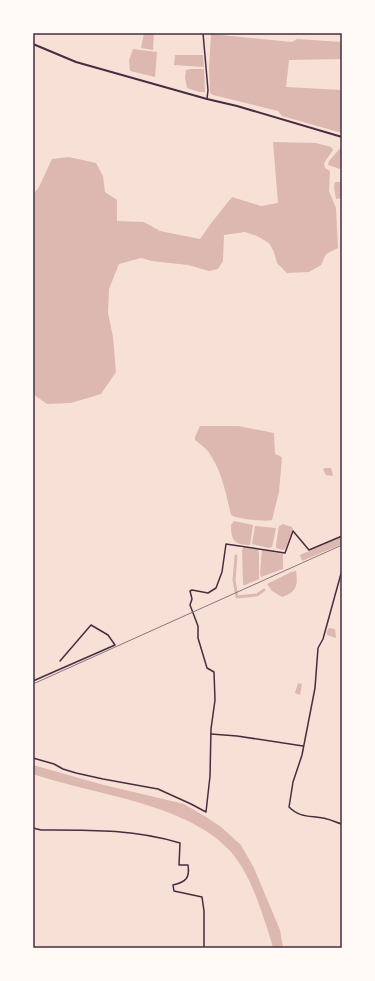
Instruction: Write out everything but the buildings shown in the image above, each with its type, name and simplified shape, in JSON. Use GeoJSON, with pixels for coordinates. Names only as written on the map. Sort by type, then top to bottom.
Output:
{"type":"FeatureCollection","features":[{"type":"Feature","properties":{"kind":"main road"},"geometry":{"type":"LineString","coordinates":[[33,44],[76,62],[237,106],[342,137]]}},
{"type":"Feature","properties":{"kind":"street"},"geometry":{"type":"LineString","coordinates":[[203,33],[208,90],[207,99]]}},
{"type":"Feature","properties":{"kind":"street"},"geometry":{"type":"LineString","coordinates":[[33,758],[54,764],[69,771],[103,779],[158,788],[206,812],[210,776],[211,734],[215,700],[214,672],[207,668],[198,638],[198,626],[190,605],[192,599],[190,591],[208,592],[216,588],[222,572],[226,544],[286,553],[293,531],[309,550],[342,536]]}},
{"type":"Feature","properties":{"kind":"street"},"geometry":{"type":"LineString","coordinates":[[342,570],[323,639],[318,648],[315,688],[302,755],[293,782],[289,807],[294,812],[310,818],[327,819],[342,824]]}},
{"type":"Feature","properties":{"kind":"street"},"geometry":{"type":"LineString","coordinates":[[33,681],[115,645],[108,635],[91,625],[60,661]]}},
{"type":"Feature","properties":{"kind":"street"},"geometry":{"type":"LineString","coordinates":[[211,734],[237,736],[303,746]]}},
{"type":"Feature","properties":{"kind":"street"},"geometry":{"type":"LineString","coordinates":[[33,828],[41,830],[122,831],[151,835],[180,843],[179,865],[188,865],[189,872],[187,879],[173,885],[174,891],[202,897],[204,911],[204,948]]}},
{"type":"Feature","properties":{"kind":"shaded area"},"geometry":{"type":"Polygon","coordinates":[[[144,33],[154,33],[153,50],[141,48],[144,33]]]}},
{"type":"Feature","properties":{"kind":"shaded area"},"geometry":{"type":"Polygon","coordinates":[[[211,34],[292,42],[297,39],[342,42],[342,59],[289,60],[286,87],[342,90],[342,133],[282,116],[278,111],[210,93],[209,67],[211,34]]]}},
{"type":"Feature","properties":{"kind":"shaded area"},"geometry":{"type":"Polygon","coordinates":[[[133,49],[157,52],[155,77],[130,71],[129,60],[133,49]]]}},
{"type":"Feature","properties":{"kind":"shaded area"},"geometry":{"type":"Polygon","coordinates":[[[175,55],[203,55],[204,67],[174,65],[175,55]]]}},
{"type":"Feature","properties":{"kind":"shaded area"},"geometry":{"type":"Polygon","coordinates":[[[204,69],[205,92],[199,92],[187,88],[185,78],[186,70],[204,69]]]}},
{"type":"Feature","properties":{"kind":"shaded area"},"geometry":{"type":"Polygon","coordinates":[[[273,142],[316,143],[331,147],[333,150],[324,163],[325,168],[330,171],[329,191],[336,208],[338,248],[326,254],[321,265],[309,272],[287,273],[277,263],[274,252],[269,243],[257,236],[245,232],[224,235],[223,261],[218,269],[209,271],[188,265],[152,261],[141,258],[119,264],[109,289],[108,313],[113,337],[116,372],[101,394],[71,403],[47,404],[33,394],[33,193],[38,189],[52,159],[69,157],[96,163],[103,176],[105,192],[117,200],[117,221],[144,222],[160,231],[200,239],[232,197],[261,206],[278,203],[273,142]]]}},
{"type":"Feature","properties":{"kind":"shaded area"},"geometry":{"type":"Polygon","coordinates":[[[342,146],[342,166],[340,169],[328,165],[329,161],[342,146]]]}},
{"type":"Feature","properties":{"kind":"shaded area"},"geometry":{"type":"Polygon","coordinates":[[[335,182],[342,182],[342,198],[336,199],[334,187],[335,182]]]}},
{"type":"Feature","properties":{"kind":"shaded area"},"geometry":{"type":"Polygon","coordinates":[[[200,426],[238,426],[274,433],[275,454],[282,458],[279,492],[272,520],[251,520],[231,515],[216,465],[207,450],[195,440],[200,426]]]}},
{"type":"Feature","properties":{"kind":"shaded area"},"geometry":{"type":"Polygon","coordinates":[[[331,468],[332,476],[326,475],[323,469],[331,468]]]}},
{"type":"Feature","properties":{"kind":"shaded area"},"geometry":{"type":"Polygon","coordinates":[[[234,521],[253,525],[250,545],[240,544],[234,541],[231,525],[234,521]]]}},
{"type":"Feature","properties":{"kind":"shaded area"},"geometry":{"type":"Polygon","coordinates":[[[283,524],[292,527],[293,529],[285,549],[283,550],[276,548],[276,545],[279,526],[283,524]]]}},
{"type":"Feature","properties":{"kind":"shaded area"},"geometry":{"type":"Polygon","coordinates":[[[255,526],[276,528],[272,547],[269,548],[252,544],[255,526]]]}},
{"type":"Feature","properties":{"kind":"shaded area"},"geometry":{"type":"Polygon","coordinates":[[[341,537],[342,544],[302,561],[300,555],[341,537]]]}},
{"type":"Feature","properties":{"kind":"shaded area"},"geometry":{"type":"Polygon","coordinates":[[[244,547],[258,549],[259,579],[243,585],[242,550],[244,547]]]}},
{"type":"Feature","properties":{"kind":"shaded area"},"geometry":{"type":"Polygon","coordinates":[[[262,550],[283,554],[283,569],[261,577],[262,550]]]}},
{"type":"Feature","properties":{"kind":"shaded area"},"geometry":{"type":"Polygon","coordinates":[[[296,571],[297,580],[294,590],[287,595],[282,597],[272,591],[267,584],[291,572],[296,571]]]}},
{"type":"Feature","properties":{"kind":"shaded area"},"geometry":{"type":"Polygon","coordinates":[[[329,628],[335,629],[336,638],[327,635],[329,628]]]}},
{"type":"Feature","properties":{"kind":"shaded area"},"geometry":{"type":"Polygon","coordinates":[[[298,683],[302,684],[300,695],[295,693],[298,683]]]}},
{"type":"Feature","properties":{"kind":"shaded area"},"geometry":{"type":"Polygon","coordinates":[[[33,765],[100,784],[184,804],[221,827],[241,845],[254,868],[280,930],[283,948],[273,948],[258,902],[245,872],[231,852],[213,835],[190,822],[165,811],[138,802],[33,774],[33,765]]]}},
{"type":"Feature","properties":{"kind":"waterway"},"geometry":{"type":"LineString","coordinates":[[236,556],[234,580],[237,597],[257,595],[264,590]]}},
{"type":"Feature","properties":{"kind":"railway"},"geometry":{"type":"LineString","coordinates":[[33,684],[342,545]]}}]}
